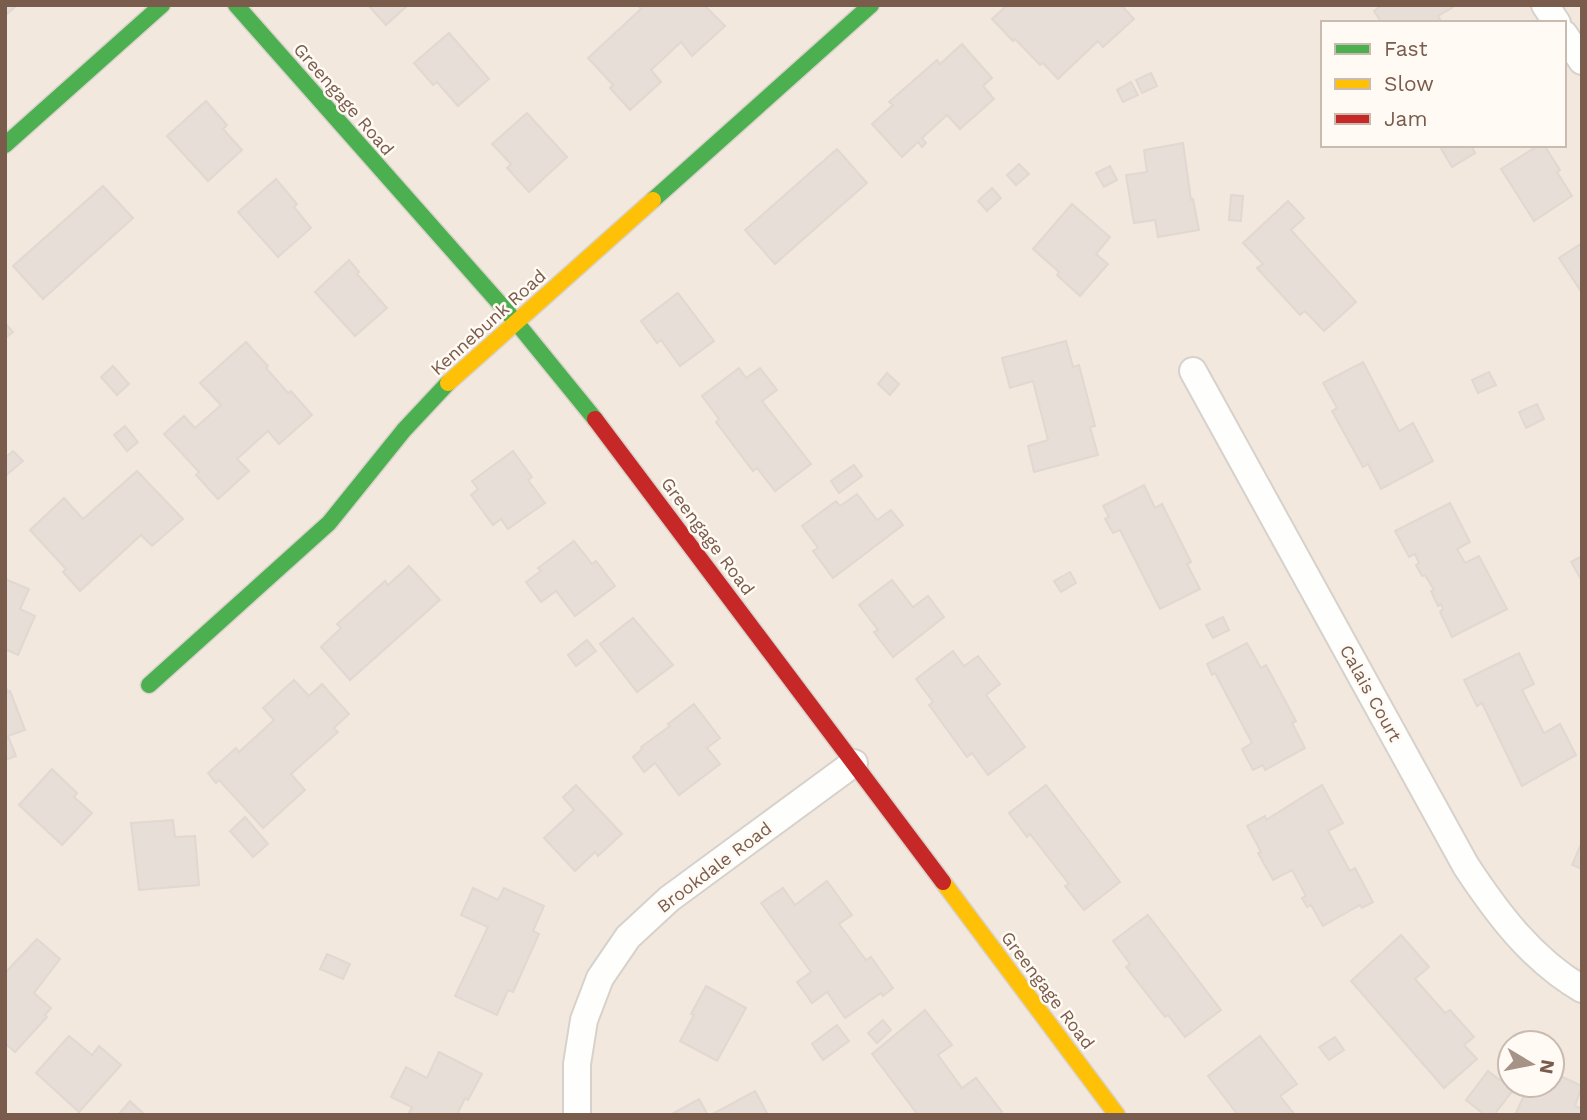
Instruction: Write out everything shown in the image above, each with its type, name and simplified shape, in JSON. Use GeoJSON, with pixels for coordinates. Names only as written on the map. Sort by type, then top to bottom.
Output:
{"type":"FeatureCollection","features":[{"type":"Feature","properties":{"kind":"street"},"geometry":{"type":"LineString","coordinates":[[5,145],[162,5]]}},
{"type":"Feature","properties":{"kind":"street","name":"Greengage Road"},"geometry":{"type":"LineString","coordinates":[[236,5],[516,322],[630,463],[1117,1115]]}},
{"type":"Feature","properties":{"kind":"street","name":"Kennebunk Road"},"geometry":{"type":"LineString","coordinates":[[149,685],[329,523],[404,430],[443,388],[871,5]]}},
{"type":"Feature","properties":{"kind":"street"},"geometry":{"type":"LineString","coordinates":[[1545,5],[1556,21]]}},
{"type":"Feature","properties":{"kind":"street"},"geometry":{"type":"LineString","coordinates":[[1566,37],[1582,61]]}},
{"type":"Feature","properties":{"kind":"street","name":"Calais Court"},"geometry":{"type":"LineString","coordinates":[[1193,371],[1466,866],[1497,914],[1534,952],[1582,989]]}},
{"type":"Feature","properties":{"kind":"street","name":"Brookdale Road"},"geometry":{"type":"LineString","coordinates":[[576,1115],[578,1064],[584,1020],[600,978],[628,937],[669,899],[854,763]]}},
{"type":"Feature","properties":{"kind":"shaded area"},"geometry":{"type":"Polygon","coordinates":[[[5,5],[1582,5],[1582,1115],[5,1115],[5,5]]]}},
{"type":"Feature","properties":{"kind":"building"},"geometry":{"type":"Polygon","coordinates":[[[5,5],[17,5],[5,16],[5,5]]]}},
{"type":"Feature","properties":{"kind":"building"},"geometry":{"type":"Polygon","coordinates":[[[368,5],[408,5],[386,25],[368,5]]]}},
{"type":"Feature","properties":{"kind":"building"},"geometry":{"type":"Polygon","coordinates":[[[638,5],[704,5],[725,26],[692,56],[681,42],[651,70],[661,82],[630,110],[610,88],[613,85],[588,58],[641,9],[638,5]]]}},
{"type":"Feature","properties":{"kind":"building"},"geometry":{"type":"Polygon","coordinates":[[[1007,5],[1121,5],[1134,19],[1103,47],[1098,41],[1058,79],[1015,39],[1013,41],[992,19],[1007,5]]]}},
{"type":"Feature","properties":{"kind":"building"},"geometry":{"type":"Polygon","coordinates":[[[1382,5],[1453,7],[1438,16],[1441,21],[1381,21],[1374,11],[1382,5]]]}},
{"type":"Feature","properties":{"kind":"building"},"geometry":{"type":"Polygon","coordinates":[[[449,33],[489,79],[458,106],[437,82],[433,85],[414,63],[449,33]]]}},
{"type":"Feature","properties":{"kind":"building"},"geometry":{"type":"Polygon","coordinates":[[[962,44],[992,78],[983,86],[994,99],[960,129],[947,115],[922,138],[926,143],[922,147],[918,142],[902,157],[872,124],[893,105],[889,102],[937,60],[940,64],[962,44]]]}},
{"type":"Feature","properties":{"kind":"building"},"geometry":{"type":"Polygon","coordinates":[[[1151,73],[1157,86],[1142,93],[1136,80],[1151,73]]]}},
{"type":"Feature","properties":{"kind":"building"},"geometry":{"type":"Polygon","coordinates":[[[1131,82],[1138,95],[1123,102],[1117,90],[1131,82]]]}},
{"type":"Feature","properties":{"kind":"building"},"geometry":{"type":"Polygon","coordinates":[[[206,101],[227,125],[223,129],[242,150],[208,181],[167,136],[206,101]]]}},
{"type":"Feature","properties":{"kind":"building"},"geometry":{"type":"Polygon","coordinates":[[[527,113],[567,157],[529,192],[507,168],[511,164],[492,144],[527,113]]]}},
{"type":"Feature","properties":{"kind":"building"},"geometry":{"type":"Polygon","coordinates":[[[1183,143],[1191,200],[1193,199],[1199,230],[1158,237],[1155,220],[1134,223],[1126,175],[1147,172],[1144,150],[1183,143]]]}},
{"type":"Feature","properties":{"kind":"building"},"geometry":{"type":"Polygon","coordinates":[[[1440,147],[1472,147],[1475,153],[1452,167],[1440,147]]]}},
{"type":"Feature","properties":{"kind":"building"},"geometry":{"type":"Polygon","coordinates":[[[1536,147],[1545,147],[1572,196],[1534,221],[1501,169],[1536,147]]]}},
{"type":"Feature","properties":{"kind":"building"},"geometry":{"type":"Polygon","coordinates":[[[837,149],[867,183],[775,264],[745,230],[837,149]]]}},
{"type":"Feature","properties":{"kind":"building"},"geometry":{"type":"Polygon","coordinates":[[[1019,164],[1029,174],[1016,185],[1007,175],[1019,164]]]}},
{"type":"Feature","properties":{"kind":"building"},"geometry":{"type":"Polygon","coordinates":[[[1110,166],[1117,180],[1104,187],[1096,173],[1110,166]]]}},
{"type":"Feature","properties":{"kind":"building"},"geometry":{"type":"Polygon","coordinates":[[[276,179],[297,204],[294,207],[311,228],[278,257],[238,212],[276,179]]]}},
{"type":"Feature","properties":{"kind":"building"},"geometry":{"type":"Polygon","coordinates":[[[103,186],[133,218],[43,299],[13,266],[103,186]]]}},
{"type":"Feature","properties":{"kind":"building"},"geometry":{"type":"Polygon","coordinates":[[[992,188],[1001,198],[987,211],[978,201],[992,188]]]}},
{"type":"Feature","properties":{"kind":"building"},"geometry":{"type":"Polygon","coordinates":[[[1231,195],[1243,196],[1241,221],[1229,220],[1231,195]]]}},
{"type":"Feature","properties":{"kind":"building"},"geometry":{"type":"Polygon","coordinates":[[[1288,201],[1304,218],[1291,230],[1356,302],[1324,331],[1305,311],[1300,315],[1257,268],[1263,264],[1243,243],[1288,201]]]}},
{"type":"Feature","properties":{"kind":"building"},"geometry":{"type":"Polygon","coordinates":[[[1072,204],[1110,237],[1096,254],[1108,264],[1080,296],[1057,275],[1059,272],[1033,249],[1072,204]]]}},
{"type":"Feature","properties":{"kind":"building"},"geometry":{"type":"Polygon","coordinates":[[[1582,243],[1582,293],[1559,258],[1582,243]]]}},
{"type":"Feature","properties":{"kind":"building"},"geometry":{"type":"Polygon","coordinates":[[[349,260],[359,272],[357,274],[387,308],[355,336],[315,292],[349,260]]]}},
{"type":"Feature","properties":{"kind":"building"},"geometry":{"type":"Polygon","coordinates":[[[678,293],[714,341],[680,366],[661,340],[657,343],[641,321],[678,293]]]}},
{"type":"Feature","properties":{"kind":"building"},"geometry":{"type":"Polygon","coordinates":[[[5,323],[13,332],[5,338],[5,323]]]}},
{"type":"Feature","properties":{"kind":"building"},"geometry":{"type":"Polygon","coordinates":[[[1066,341],[1073,367],[1079,365],[1095,426],[1090,427],[1098,455],[1034,472],[1028,446],[1048,440],[1033,381],[1010,388],[1002,358],[1066,341]]]}},
{"type":"Feature","properties":{"kind":"building"},"geometry":{"type":"Polygon","coordinates":[[[246,342],[288,393],[291,391],[312,415],[279,444],[268,431],[237,459],[249,471],[218,499],[196,475],[199,472],[164,434],[184,416],[195,428],[221,405],[200,383],[246,342]]]}},
{"type":"Feature","properties":{"kind":"building"},"geometry":{"type":"Polygon","coordinates":[[[1363,362],[1399,431],[1413,423],[1433,461],[1381,489],[1368,464],[1363,467],[1332,411],[1337,408],[1323,383],[1363,362]]]}},
{"type":"Feature","properties":{"kind":"building"},"geometry":{"type":"Polygon","coordinates":[[[113,366],[129,384],[117,395],[101,377],[113,366]]]}},
{"type":"Feature","properties":{"kind":"building"},"geometry":{"type":"Polygon","coordinates":[[[739,368],[746,378],[760,368],[777,390],[762,401],[811,464],[775,491],[757,468],[753,471],[716,422],[719,419],[702,396],[739,368]]]}},
{"type":"Feature","properties":{"kind":"building"},"geometry":{"type":"Polygon","coordinates":[[[1489,372],[1496,385],[1478,393],[1472,380],[1489,372]]]}},
{"type":"Feature","properties":{"kind":"building"},"geometry":{"type":"Polygon","coordinates":[[[887,373],[899,384],[890,395],[878,384],[887,373]]]}},
{"type":"Feature","properties":{"kind":"building"},"geometry":{"type":"Polygon","coordinates":[[[1537,404],[1544,419],[1526,428],[1519,412],[1537,404]]]}},
{"type":"Feature","properties":{"kind":"building"},"geometry":{"type":"Polygon","coordinates":[[[125,426],[138,442],[127,451],[114,435],[125,426]]]}},
{"type":"Feature","properties":{"kind":"building"},"geometry":{"type":"Polygon","coordinates":[[[13,451],[23,461],[5,476],[5,458],[13,451]]]}},
{"type":"Feature","properties":{"kind":"building"},"geometry":{"type":"Polygon","coordinates":[[[513,451],[532,477],[528,480],[545,503],[508,529],[501,519],[493,525],[471,495],[478,489],[472,481],[513,451]]]}},
{"type":"Feature","properties":{"kind":"building"},"geometry":{"type":"Polygon","coordinates":[[[854,465],[862,476],[839,493],[831,481],[854,465]]]}},
{"type":"Feature","properties":{"kind":"building"},"geometry":{"type":"Polygon","coordinates":[[[137,471],[183,519],[152,546],[141,535],[80,591],[63,572],[66,569],[30,530],[64,498],[83,519],[137,471]]]}},
{"type":"Feature","properties":{"kind":"building"},"geometry":{"type":"Polygon","coordinates":[[[1144,485],[1155,508],[1162,504],[1191,562],[1187,564],[1200,589],[1160,609],[1120,530],[1113,533],[1105,519],[1109,517],[1103,506],[1144,485]]]}},
{"type":"Feature","properties":{"kind":"building"},"geometry":{"type":"Polygon","coordinates":[[[857,494],[877,520],[891,510],[903,525],[833,578],[813,551],[818,548],[802,526],[836,501],[840,506],[857,494]]]}},
{"type":"Feature","properties":{"kind":"building"},"geometry":{"type":"Polygon","coordinates":[[[1450,503],[1470,542],[1457,549],[1465,563],[1479,556],[1507,609],[1452,637],[1440,612],[1443,609],[1441,604],[1438,606],[1431,591],[1434,590],[1416,565],[1419,563],[1415,554],[1409,557],[1395,531],[1450,503]]]}},
{"type":"Feature","properties":{"kind":"building"},"geometry":{"type":"Polygon","coordinates":[[[574,541],[592,564],[596,561],[615,586],[575,616],[556,591],[541,602],[526,582],[541,571],[538,568],[574,541]]]}},
{"type":"Feature","properties":{"kind":"building"},"geometry":{"type":"Polygon","coordinates":[[[1582,556],[1582,581],[1571,562],[1582,556]]]}},
{"type":"Feature","properties":{"kind":"building"},"geometry":{"type":"Polygon","coordinates":[[[409,566],[440,600],[350,680],[321,647],[341,628],[337,624],[385,581],[388,585],[409,566]]]}},
{"type":"Feature","properties":{"kind":"building"},"geometry":{"type":"Polygon","coordinates":[[[1070,572],[1076,583],[1061,592],[1054,581],[1070,572]]]}},
{"type":"Feature","properties":{"kind":"building"},"geometry":{"type":"Polygon","coordinates":[[[5,579],[29,589],[20,609],[35,616],[18,655],[5,649],[5,579]]]}},
{"type":"Feature","properties":{"kind":"building"},"geometry":{"type":"Polygon","coordinates":[[[892,580],[913,607],[928,596],[944,617],[893,657],[874,632],[878,630],[859,605],[892,580]]]}},
{"type":"Feature","properties":{"kind":"building"},"geometry":{"type":"Polygon","coordinates":[[[1223,617],[1229,630],[1213,638],[1206,625],[1223,617]]]}},
{"type":"Feature","properties":{"kind":"building"},"geometry":{"type":"Polygon","coordinates":[[[633,618],[673,665],[637,692],[600,644],[633,618]]]}},
{"type":"Feature","properties":{"kind":"building"},"geometry":{"type":"Polygon","coordinates":[[[587,640],[596,651],[576,666],[568,655],[587,640]]]}},
{"type":"Feature","properties":{"kind":"building"},"geometry":{"type":"Polygon","coordinates":[[[1247,643],[1261,668],[1266,665],[1296,721],[1292,723],[1305,748],[1265,770],[1263,765],[1253,770],[1242,749],[1252,743],[1215,673],[1212,675],[1207,664],[1247,643]]]}},
{"type":"Feature","properties":{"kind":"building"},"geometry":{"type":"Polygon","coordinates":[[[953,651],[964,666],[978,656],[1000,684],[986,695],[1025,747],[988,775],[972,753],[967,757],[929,705],[933,702],[916,679],[953,651]]]}},
{"type":"Feature","properties":{"kind":"building"},"geometry":{"type":"Polygon","coordinates":[[[1519,653],[1534,684],[1522,690],[1544,733],[1560,724],[1576,755],[1522,786],[1482,703],[1477,706],[1464,680],[1519,653]]]}},
{"type":"Feature","properties":{"kind":"building"},"geometry":{"type":"Polygon","coordinates":[[[294,680],[309,696],[322,684],[349,714],[334,728],[338,732],[291,774],[305,790],[263,828],[219,780],[216,783],[208,773],[236,748],[239,752],[274,720],[263,708],[294,680]]]}},
{"type":"Feature","properties":{"kind":"building"},"geometry":{"type":"Polygon","coordinates":[[[5,686],[8,692],[10,691],[25,730],[8,736],[16,756],[5,760],[5,686]]]}},
{"type":"Feature","properties":{"kind":"building"},"geometry":{"type":"Polygon","coordinates":[[[694,704],[720,738],[707,748],[720,764],[679,795],[655,763],[644,772],[633,757],[641,747],[694,704]]]}},
{"type":"Feature","properties":{"kind":"building"},"geometry":{"type":"Polygon","coordinates":[[[52,769],[77,793],[74,797],[92,813],[62,845],[19,805],[52,769]]]}},
{"type":"Feature","properties":{"kind":"building"},"geometry":{"type":"Polygon","coordinates":[[[576,785],[622,834],[598,856],[595,852],[575,871],[544,838],[574,810],[563,797],[576,785]]]}},
{"type":"Feature","properties":{"kind":"building"},"geometry":{"type":"Polygon","coordinates":[[[1046,785],[1120,882],[1084,910],[1065,886],[1069,884],[1030,834],[1027,837],[1009,813],[1046,785]]]}},
{"type":"Feature","properties":{"kind":"building"},"geometry":{"type":"Polygon","coordinates":[[[1322,785],[1343,823],[1328,831],[1350,871],[1355,868],[1373,902],[1362,908],[1360,905],[1323,926],[1311,905],[1307,907],[1302,898],[1306,896],[1292,870],[1273,880],[1247,826],[1265,816],[1266,820],[1322,785]]]}},
{"type":"Feature","properties":{"kind":"building"},"geometry":{"type":"Polygon","coordinates":[[[245,817],[268,844],[253,857],[230,831],[245,817]]]}},
{"type":"Feature","properties":{"kind":"building"},"geometry":{"type":"Polygon","coordinates":[[[173,820],[175,837],[195,836],[199,885],[139,890],[131,823],[173,820]]]}},
{"type":"Feature","properties":{"kind":"building"},"geometry":{"type":"Polygon","coordinates":[[[1582,842],[1582,869],[1572,865],[1582,842]]]}},
{"type":"Feature","properties":{"kind":"building"},"geometry":{"type":"Polygon","coordinates":[[[827,881],[852,915],[839,924],[866,960],[871,957],[893,988],[883,996],[881,993],[845,1018],[827,992],[812,1003],[797,982],[811,972],[761,903],[783,888],[795,905],[827,881]]]}},
{"type":"Feature","properties":{"kind":"building"},"geometry":{"type":"Polygon","coordinates":[[[473,888],[498,900],[504,888],[544,906],[533,931],[539,934],[513,992],[508,990],[497,1015],[455,996],[488,927],[461,915],[473,888]]]}},
{"type":"Feature","properties":{"kind":"building"},"geometry":{"type":"Polygon","coordinates":[[[1148,915],[1221,1010],[1185,1037],[1168,1015],[1165,1017],[1126,967],[1130,964],[1113,941],[1148,915]]]}},
{"type":"Feature","properties":{"kind":"building"},"geometry":{"type":"Polygon","coordinates":[[[1401,935],[1429,967],[1415,979],[1445,1013],[1450,1010],[1474,1037],[1464,1045],[1477,1059],[1444,1088],[1351,981],[1401,935]]]}},
{"type":"Feature","properties":{"kind":"building"},"geometry":{"type":"Polygon","coordinates":[[[37,939],[60,959],[34,993],[51,1008],[45,1015],[47,1017],[15,1052],[5,1043],[5,973],[37,939]]]}},
{"type":"Feature","properties":{"kind":"building"},"geometry":{"type":"Polygon","coordinates":[[[327,954],[350,964],[343,979],[320,969],[327,954]]]}},
{"type":"Feature","properties":{"kind":"building"},"geometry":{"type":"Polygon","coordinates":[[[706,986],[746,1008],[717,1061],[680,1041],[706,986]]]}},
{"type":"Feature","properties":{"kind":"building"},"geometry":{"type":"Polygon","coordinates":[[[925,1010],[952,1045],[938,1055],[962,1088],[976,1078],[1002,1112],[999,1115],[918,1115],[872,1054],[925,1010]]]}},
{"type":"Feature","properties":{"kind":"building"},"geometry":{"type":"Polygon","coordinates":[[[883,1020],[891,1030],[877,1043],[868,1033],[883,1020]]]}},
{"type":"Feature","properties":{"kind":"building"},"geometry":{"type":"Polygon","coordinates":[[[837,1025],[849,1041],[823,1060],[812,1044],[837,1025]]]}},
{"type":"Feature","properties":{"kind":"building"},"geometry":{"type":"Polygon","coordinates":[[[69,1036],[92,1055],[99,1046],[121,1065],[79,1112],[36,1073],[69,1036]]]}},
{"type":"Feature","properties":{"kind":"building"},"geometry":{"type":"Polygon","coordinates":[[[1260,1036],[1297,1084],[1280,1096],[1295,1115],[1238,1115],[1208,1076],[1260,1036]]]}},
{"type":"Feature","properties":{"kind":"building"},"geometry":{"type":"Polygon","coordinates":[[[1335,1037],[1344,1050],[1329,1060],[1319,1047],[1335,1037]]]}},
{"type":"Feature","properties":{"kind":"building"},"geometry":{"type":"Polygon","coordinates":[[[439,1052],[482,1074],[457,1115],[408,1115],[412,1107],[391,1097],[406,1067],[427,1078],[439,1052]]]}},
{"type":"Feature","properties":{"kind":"building"},"geometry":{"type":"Polygon","coordinates":[[[1488,1071],[1496,1077],[1496,1099],[1506,1099],[1494,1115],[1485,1115],[1466,1100],[1488,1071]]]}},
{"type":"Feature","properties":{"kind":"building"},"geometry":{"type":"Polygon","coordinates":[[[1566,1079],[1582,1086],[1575,1106],[1582,1109],[1582,1115],[1515,1115],[1522,1099],[1566,1099],[1566,1079]]]}},
{"type":"Feature","properties":{"kind":"building"},"geometry":{"type":"Polygon","coordinates":[[[755,1091],[768,1115],[711,1115],[755,1091]]]}},
{"type":"Feature","properties":{"kind":"building"},"geometry":{"type":"Polygon","coordinates":[[[699,1099],[708,1115],[670,1115],[699,1099]]]}},
{"type":"Feature","properties":{"kind":"building"},"geometry":{"type":"Polygon","coordinates":[[[130,1101],[145,1115],[118,1115],[130,1101]]]}},
{"type":"Feature","properties":{"kind":"traffic: fast"},"geometry":{"type":"LineString","coordinates":[[5,145],[162,5]]}},
{"type":"Feature","properties":{"kind":"traffic: fast"},"geometry":{"type":"LineString","coordinates":[[236,5],[516,322],[595,419]]}},
{"type":"Feature","properties":{"kind":"traffic: fast"},"geometry":{"type":"LineString","coordinates":[[653,200],[871,5]]}},
{"type":"Feature","properties":{"kind":"traffic: fast"},"geometry":{"type":"LineString","coordinates":[[149,685],[329,523],[404,430],[448,383]]}},
{"type":"Feature","properties":{"kind":"traffic: slow"},"geometry":{"type":"LineString","coordinates":[[448,383],[653,200]]}},
{"type":"Feature","properties":{"kind":"traffic: slow"},"geometry":{"type":"LineString","coordinates":[[943,882],[1117,1115]]}},
{"type":"Feature","properties":{"kind":"traffic: jam"},"geometry":{"type":"LineString","coordinates":[[595,419],[943,882]]}}]}
